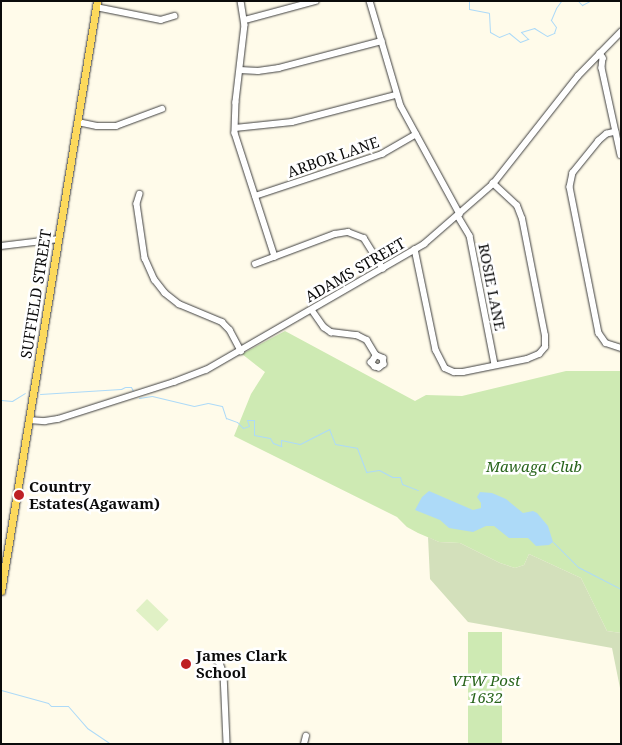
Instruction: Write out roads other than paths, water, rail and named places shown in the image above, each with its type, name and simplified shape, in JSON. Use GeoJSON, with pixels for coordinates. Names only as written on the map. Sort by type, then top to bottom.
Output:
{"type":"FeatureCollection","features":[{"type":"Feature","properties":{"kind":"main road","name":"SUFFIELD STREET"},"geometry":{"type":"LineString","coordinates":[[1,591],[97,4]]}},
{"type":"Feature","properties":{"kind":"street"},"geometry":{"type":"LineString","coordinates":[[241,1],[245,20],[235,128],[239,149],[275,256]]}},
{"type":"Feature","properties":{"kind":"street"},"geometry":{"type":"LineString","coordinates":[[245,20],[316,1]]}},
{"type":"Feature","properties":{"kind":"street","name":"ROSIE LANE"},"geometry":{"type":"LineString","coordinates":[[370,1],[396,95],[470,236],[495,366]]}},
{"type":"Feature","properties":{"kind":"street"},"geometry":{"type":"LineString","coordinates":[[97,4],[161,20],[174,16]]}},
{"type":"Feature","properties":{"kind":"street","name":"ADAMS STREET"},"geometry":{"type":"LineString","coordinates":[[30,420],[45,421],[58,419],[206,370],[415,249],[459,215],[493,184],[592,62],[621,32]]}},
{"type":"Feature","properties":{"kind":"street"},"geometry":{"type":"LineString","coordinates":[[240,70],[273,70],[382,41]]}},
{"type":"Feature","properties":{"kind":"street"},"geometry":{"type":"LineString","coordinates":[[600,53],[603,58],[602,68],[621,155]]}},
{"type":"Feature","properties":{"kind":"street"},"geometry":{"type":"LineString","coordinates":[[592,62],[602,68]]}},
{"type":"Feature","properties":{"kind":"street"},"geometry":{"type":"LineString","coordinates":[[235,128],[292,122],[396,95]]}},
{"type":"Feature","properties":{"kind":"street"},"geometry":{"type":"LineString","coordinates":[[78,122],[97,126],[116,126],[162,109]]}},
{"type":"Feature","properties":{"kind":"street"},"geometry":{"type":"LineString","coordinates":[[616,132],[605,136],[597,143],[573,174],[570,187],[599,333],[606,343],[621,348]]}},
{"type":"Feature","properties":{"kind":"street","name":"ARBOR LANE"},"geometry":{"type":"LineString","coordinates":[[255,196],[382,154],[416,134]]}},
{"type":"Feature","properties":{"kind":"street"},"geometry":{"type":"LineString","coordinates":[[415,249],[436,350],[442,365],[447,370],[456,372],[495,366],[536,356],[544,349],[546,340],[521,214],[515,205],[493,184]]}},
{"type":"Feature","properties":{"kind":"street"},"geometry":{"type":"LineString","coordinates":[[140,194],[137,202],[145,258],[154,280],[165,293],[179,304],[222,322],[230,330],[241,351]]}},
{"type":"Feature","properties":{"kind":"street"},"geometry":{"type":"LineString","coordinates":[[255,264],[335,234],[352,232],[366,241],[383,268]]}},
{"type":"Feature","properties":{"kind":"street"},"geometry":{"type":"LineString","coordinates":[[1,246],[58,239]]}},
{"type":"Feature","properties":{"kind":"street"},"geometry":{"type":"LineString","coordinates":[[312,310],[322,325],[332,332],[365,338],[376,355]]}},
{"type":"Feature","properties":{"kind":"street"},"geometry":{"type":"LineString","coordinates":[[213,657],[220,663],[224,674],[227,744]]}},
{"type":"Feature","properties":{"kind":"street"},"geometry":{"type":"LineString","coordinates":[[304,744],[306,736]]}},
{"type":"Feature","properties":{"kind":"water"},"geometry":{"type":"Polygon","coordinates":[[[429,491],[473,510],[481,508],[481,503],[477,497],[480,492],[492,493],[506,499],[523,513],[533,511],[537,513],[548,526],[553,542],[549,545],[536,546],[528,538],[509,538],[494,526],[486,526],[473,532],[449,528],[440,520],[415,510],[422,497],[429,491]]]}},
{"type":"Feature","properties":{"kind":"waterway"},"geometry":{"type":"LineString","coordinates":[[469,1],[469,9],[489,13],[490,32],[499,37],[509,33],[520,42],[528,39],[521,32],[534,28],[547,36],[554,33],[556,27],[551,20],[561,1]]}},
{"type":"Feature","properties":{"kind":"waterway"},"geometry":{"type":"LineString","coordinates":[[578,1],[582,5],[590,1]]}},
{"type":"Feature","properties":{"kind":"waterway"},"geometry":{"type":"LineString","coordinates":[[40,394],[121,389],[125,387],[131,387],[133,391]]}},
{"type":"Feature","properties":{"kind":"waterway"},"geometry":{"type":"LineString","coordinates":[[1,400],[12,401],[25,393]]}},
{"type":"Feature","properties":{"kind":"waterway"},"geometry":{"type":"LineString","coordinates":[[139,398],[152,396],[194,406],[208,403],[222,406],[226,418],[237,422],[243,428],[249,426],[247,420],[254,420],[254,435],[270,438],[273,443],[281,446],[281,440],[300,444],[329,429],[335,444],[357,448],[366,472],[379,470],[392,477],[400,477],[402,484],[418,490]]}},
{"type":"Feature","properties":{"kind":"waterway"},"geometry":{"type":"LineString","coordinates":[[553,542],[578,567],[621,589]]}},
{"type":"Feature","properties":{"kind":"waterway"},"geometry":{"type":"LineString","coordinates":[[1,690],[48,703],[51,706],[68,706],[87,728],[111,744]]}},
{"type":"Feature","properties":{"kind":"place","name":"Country Estates(Agawam)"},"geometry":{"type":"Point","coordinates":[19,495]}},
{"type":"Feature","properties":{"kind":"place","name":"James Clark School"},"geometry":{"type":"Point","coordinates":[186,664]}},
{"type":"Feature","properties":{"kind":"park label","name":"Mawaga Club"},"geometry":{"type":"Point","coordinates":[534,467]}},
{"type":"Feature","properties":{"kind":"park label","name":"VFW Post 1632"},"geometry":{"type":"Point","coordinates":[486,688]}}]}
